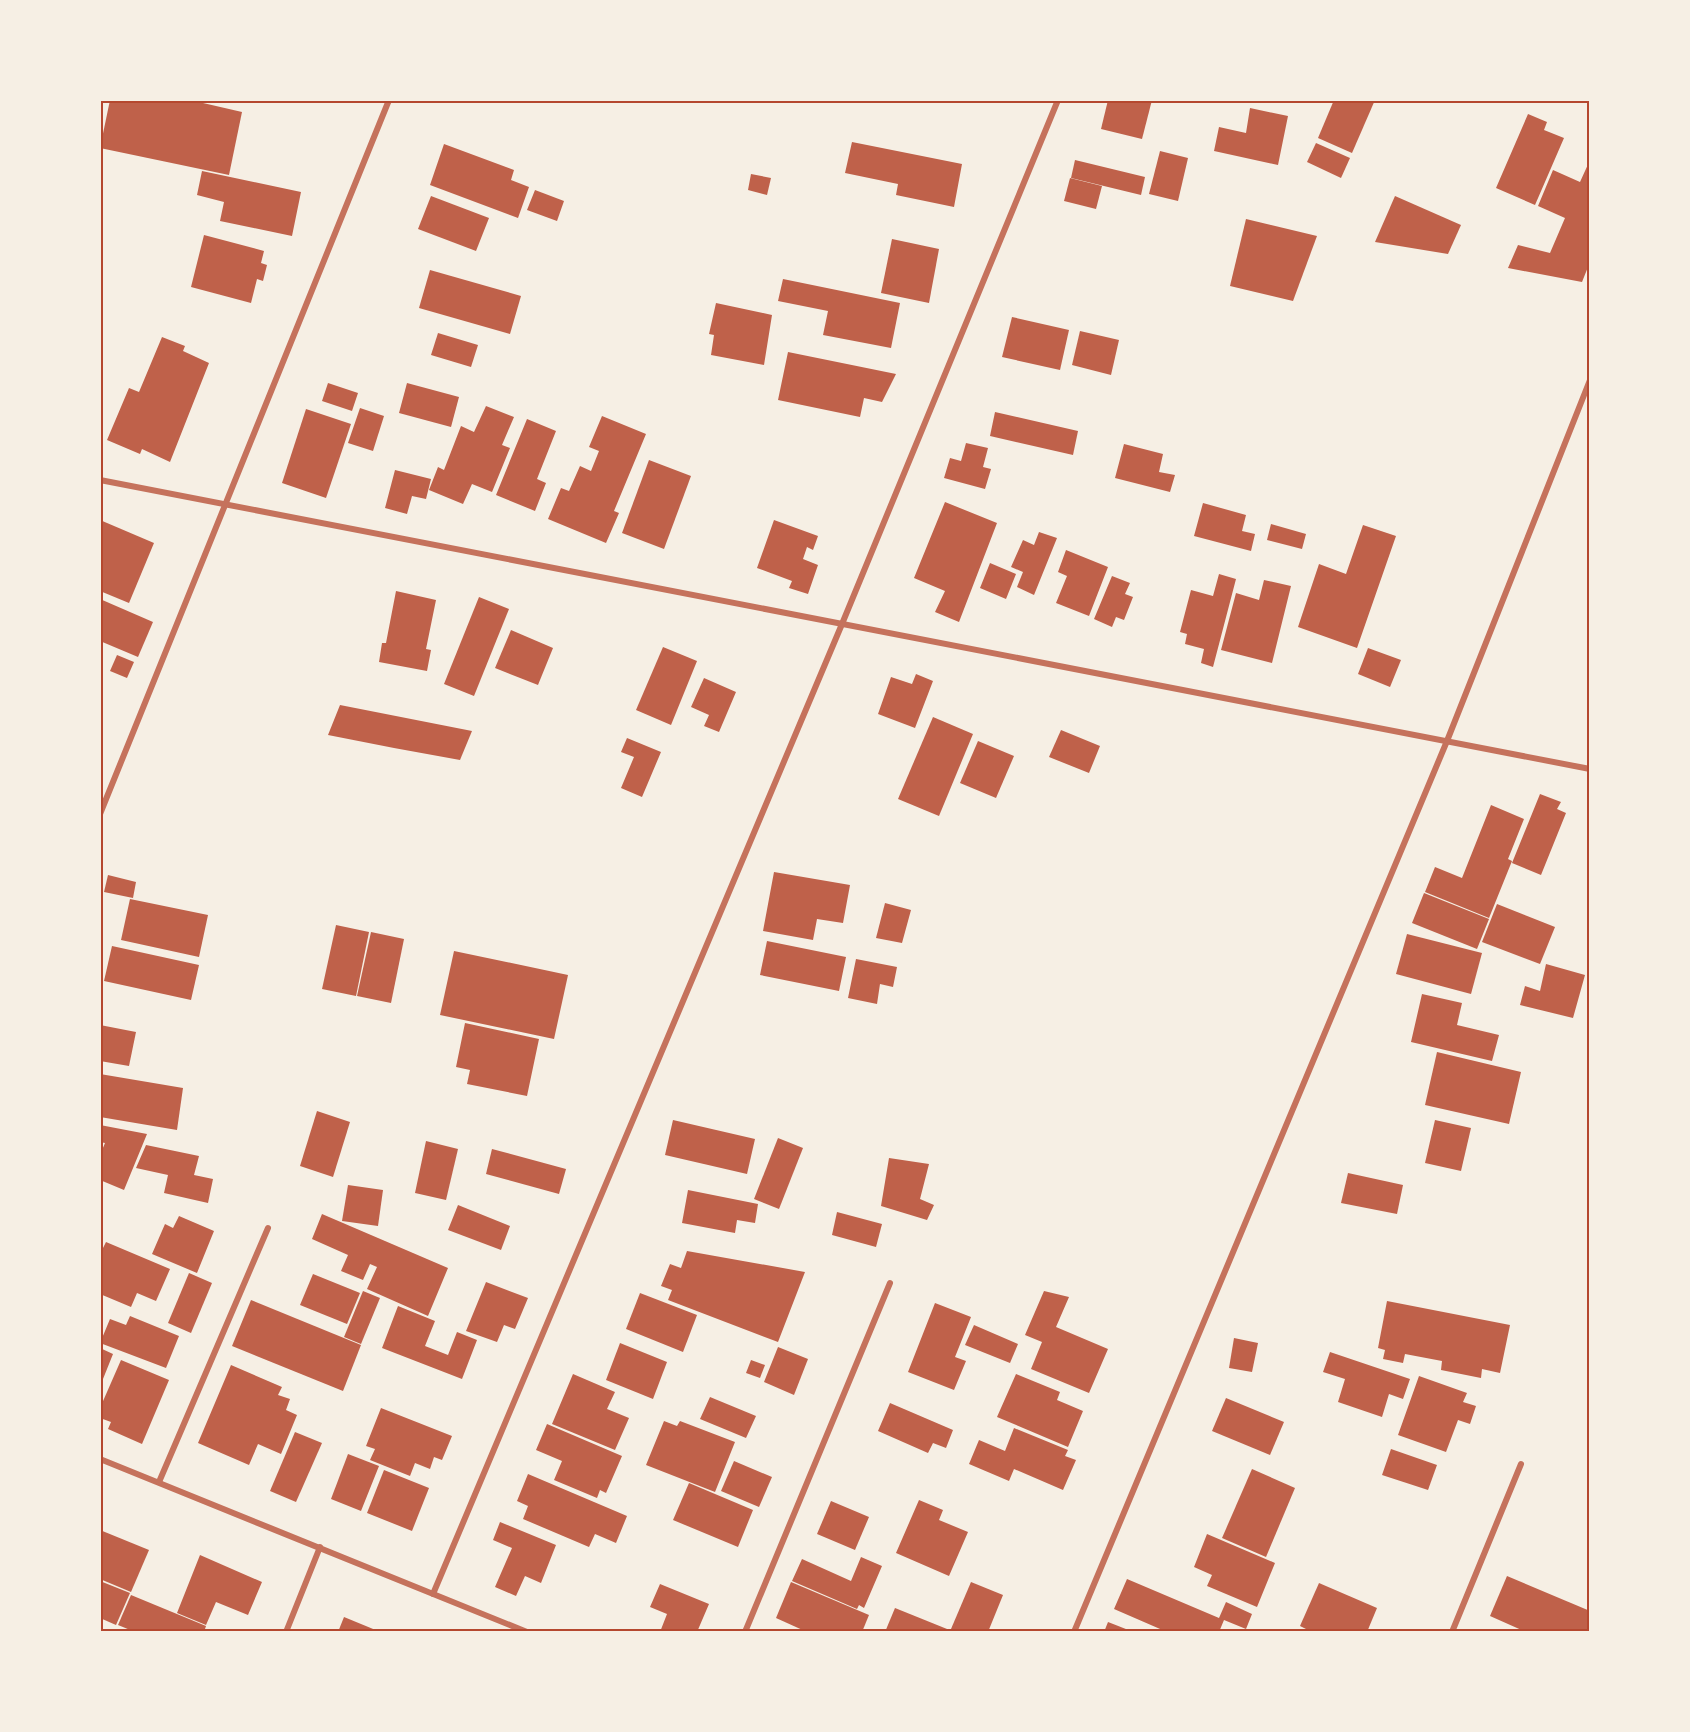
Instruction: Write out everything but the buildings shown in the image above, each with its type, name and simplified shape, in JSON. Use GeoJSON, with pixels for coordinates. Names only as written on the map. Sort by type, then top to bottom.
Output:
{"type":"FeatureCollection","features":[{"type":"Feature","properties":{"kind":"street"},"geometry":{"type":"LineString","coordinates":[[100,814],[389,100]]}},
{"type":"Feature","properties":{"kind":"street"},"geometry":{"type":"LineString","coordinates":[[434,1594],[842,624],[1058,100]]}},
{"type":"Feature","properties":{"kind":"street"},"geometry":{"type":"LineString","coordinates":[[1074,1632],[1447,741],[1590,380]]}},
{"type":"Feature","properties":{"kind":"street"},"geometry":{"type":"LineString","coordinates":[[100,480],[1590,769]]}},
{"type":"Feature","properties":{"kind":"street"},"geometry":{"type":"LineString","coordinates":[[159,1482],[268,1228]]}},
{"type":"Feature","properties":{"kind":"street"},"geometry":{"type":"LineString","coordinates":[[745,1632],[890,1283]]}},
{"type":"Feature","properties":{"kind":"street"},"geometry":{"type":"LineString","coordinates":[[100,1459],[527,1632]]}},
{"type":"Feature","properties":{"kind":"street"},"geometry":{"type":"LineString","coordinates":[[1452,1632],[1521,1464]]}},
{"type":"Feature","properties":{"kind":"street"},"geometry":{"type":"LineString","coordinates":[[286,1632],[320,1547]]}}]}
